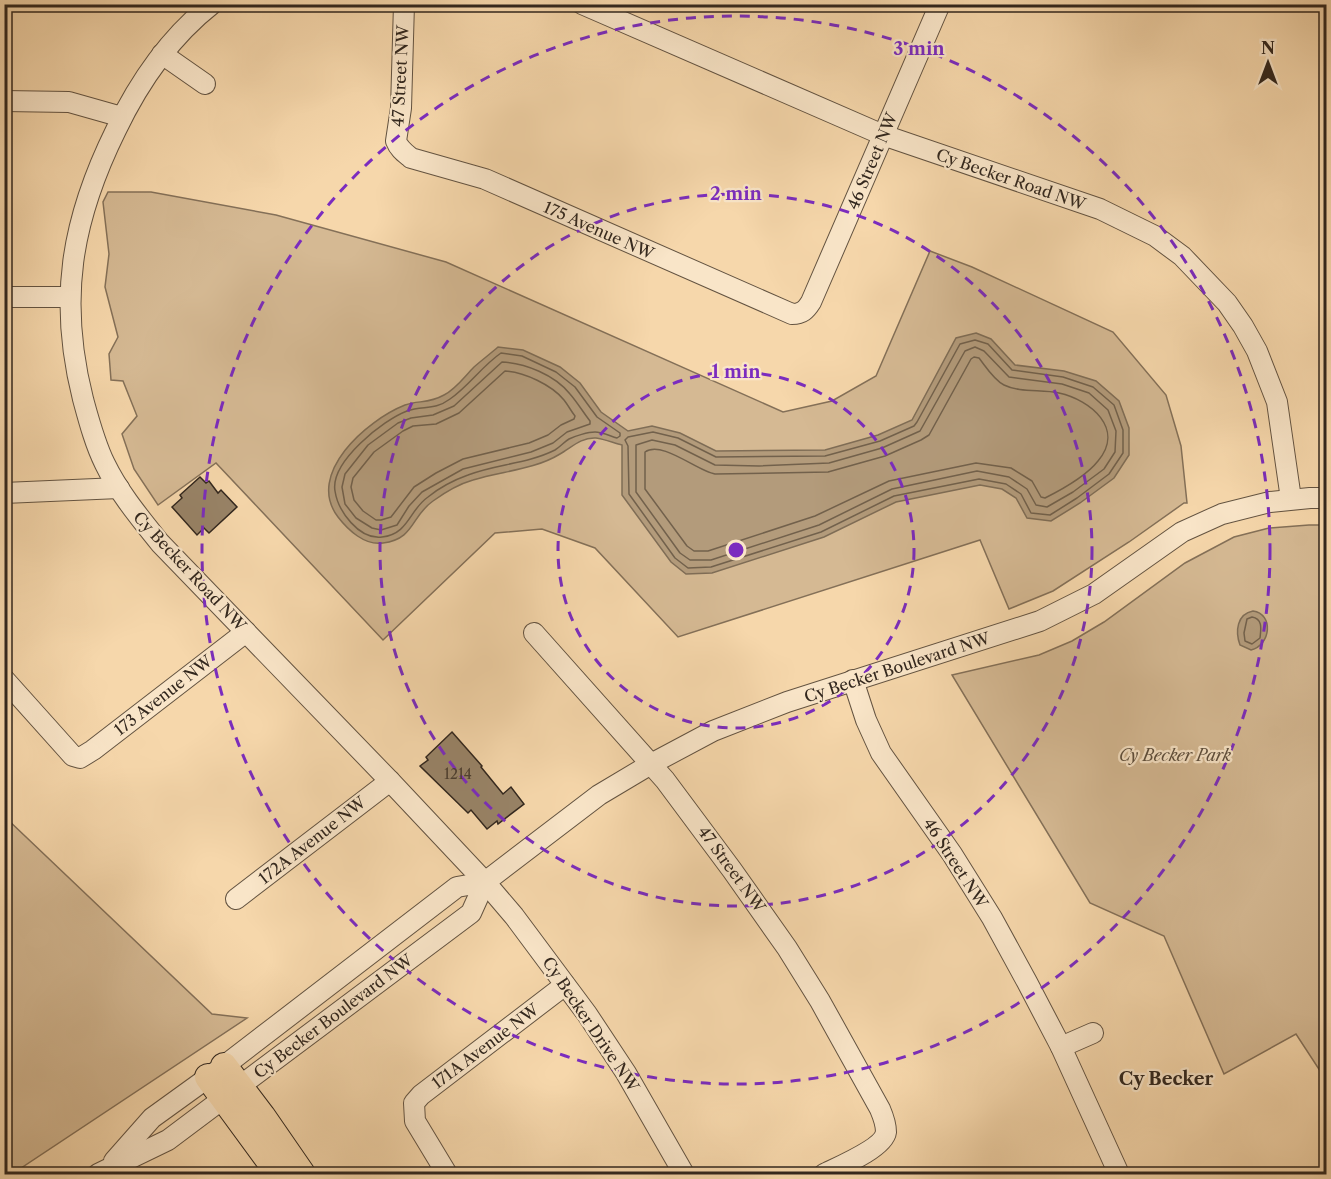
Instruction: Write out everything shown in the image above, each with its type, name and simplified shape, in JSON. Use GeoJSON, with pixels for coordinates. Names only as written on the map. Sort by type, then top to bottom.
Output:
{"type":"FeatureCollection","features":[{"type":"Feature","properties":{"kind":"main road"},"geometry":{"type":"LineString","coordinates":[[216,1072],[302,1174]]}},
{"type":"Feature","properties":{"kind":"main road"},"geometry":{"type":"LineString","coordinates":[[232,1092],[279,1174]]}},
{"type":"Feature","properties":{"kind":"street","name":"Cy Becker Road NW"},"geometry":{"type":"LineString","coordinates":[[213,4],[193,21],[162,54],[122,117],[99,165],[85,203],[76,241],[69,297],[73,353],[81,392],[105,464],[119,488],[160,543],[485,882]]}},
{"type":"Feature","properties":{"kind":"street","name":"47 Street NW"},"geometry":{"type":"LineString","coordinates":[[398,147],[396,141],[402,86],[404,4]]}},
{"type":"Feature","properties":{"kind":"street","name":"Cy Becker Road NW"},"geometry":{"type":"LineString","coordinates":[[582,4],[883,135],[1100,209],[1155,236],[1182,256],[1227,303],[1244,326],[1257,351],[1277,402],[1291,499]]}},
{"type":"Feature","properties":{"kind":"street","name":"46 Street NW"},"geometry":{"type":"LineString","coordinates":[[800,314],[811,302],[940,4]]}},
{"type":"Feature","properties":{"kind":"street"},"geometry":{"type":"LineString","coordinates":[[162,54],[205,84]]}},
{"type":"Feature","properties":{"kind":"street"},"geometry":{"type":"LineString","coordinates":[[4,101],[69,102],[122,117]]}},
{"type":"Feature","properties":{"kind":"street","name":"175 Avenue NW"},"geometry":{"type":"LineString","coordinates":[[398,147],[411,158],[485,179],[784,312],[800,314]]}},
{"type":"Feature","properties":{"kind":"street"},"geometry":{"type":"LineString","coordinates":[[4,297],[69,297]]}},
{"type":"Feature","properties":{"kind":"street"},"geometry":{"type":"LineString","coordinates":[[4,493],[119,488]]}},
{"type":"Feature","properties":{"kind":"street","name":"Cy Becker Boulevard NW"},"geometry":{"type":"LineString","coordinates":[[103,1172],[152,1119],[457,887],[485,882],[599,795],[651,764],[722,728],[787,702],[1040,621],[1094,594],[1182,532],[1201,522],[1244,508],[1291,499],[1326,498]]}},
{"type":"Feature","properties":{"kind":"street","name":"173 Avenue NW"},"geometry":{"type":"LineString","coordinates":[[4,679],[73,756],[80,758],[246,632]]}},
{"type":"Feature","properties":{"kind":"street","name":"47 Street NW"},"geometry":{"type":"LineString","coordinates":[[534,633],[678,796],[787,948],[820,1000],[880,1109],[886,1134],[882,1142],[824,1174]]}},
{"type":"Feature","properties":{"kind":"street","name":"46 Street NW"},"geometry":{"type":"LineString","coordinates":[[853,680],[866,720],[881,753],[952,854],[986,909],[1061,1047],[1119,1174]]}},
{"type":"Feature","properties":{"kind":"street","name":"172A Avenue NW"},"geometry":{"type":"LineString","coordinates":[[236,900],[390,781]]}},
{"type":"Feature","properties":{"kind":"street","name":"Cy Becker Boulevard NW"},"geometry":{"type":"LineString","coordinates":[[103,1172],[168,1140],[471,913],[485,882]]}},
{"type":"Feature","properties":{"kind":"street","name":"Cy Becker Drive NW"},"geometry":{"type":"LineString","coordinates":[[485,882],[541,951],[626,1073],[684,1174]]}},
{"type":"Feature","properties":{"kind":"street","name":"171A Avenue NW"},"geometry":{"type":"LineString","coordinates":[[447,1174],[420,1130],[413,1112],[414,1103],[421,1095],[565,985]]}},
{"type":"Feature","properties":{"kind":"street"},"geometry":{"type":"LineString","coordinates":[[1061,1047],[1094,1033]]}},
{"type":"Feature","properties":{"kind":"green space"},"geometry":{"type":"Polygon","coordinates":[[[108,192],[151,192],[276,215],[446,262],[783,412],[832,401],[876,376],[930,251],[972,267],[1113,332],[1166,395],[1181,446],[1187,503],[1053,591],[1009,609],[980,540],[678,637],[595,548],[542,529],[495,533],[383,640],[216,463],[158,505],[134,469],[122,434],[137,416],[123,381],[111,380],[109,354],[118,337],[105,287],[109,254],[103,202],[108,192]]]}},
{"type":"Feature","properties":{"kind":"green space","name":"Cy Becker Park"},"geometry":{"type":"Polygon","coordinates":[[[1326,525],[1326,1017],[1321,1020],[1326,1028],[1326,1080],[1296,1034],[1224,1074],[1164,936],[1090,903],[952,675],[1039,655],[1072,641],[1104,622],[1185,563],[1234,537],[1269,528],[1326,525]]]}},
{"type":"Feature","properties":{"kind":"green space"},"geometry":{"type":"Polygon","coordinates":[[[5,817],[212,1014],[247,1018],[12,1174],[4,1174],[5,817]]]}},
{"type":"Feature","properties":{"kind":"water"},"geometry":{"type":"Polygon","coordinates":[[[976,333],[991,339],[1015,365],[1064,371],[1096,381],[1119,401],[1129,428],[1129,455],[1114,478],[1051,521],[1027,518],[1016,498],[1002,489],[980,485],[896,502],[824,537],[712,573],[686,574],[671,562],[622,495],[622,445],[596,438],[581,441],[539,464],[457,486],[426,507],[407,532],[393,541],[376,543],[363,540],[338,517],[330,500],[329,483],[335,467],[358,436],[390,412],[405,405],[433,400],[448,392],[498,347],[523,350],[560,367],[580,383],[601,412],[628,431],[652,426],[680,433],[716,451],[825,450],[878,435],[912,420],[956,338],[976,333]]]}},
{"type":"Feature","properties":{"kind":"water"},"geometry":{"type":"Polygon","coordinates":[[[1253,611],[1260,613],[1264,618],[1267,630],[1263,642],[1251,650],[1240,645],[1238,629],[1241,619],[1253,611]]]}},
{"type":"Feature","properties":{"kind":"building"},"geometry":{"type":"Polygon","coordinates":[[[200,477],[206,483],[209,481],[218,493],[221,490],[237,507],[209,533],[204,528],[197,535],[172,507],[182,498],[180,495],[200,477]]]}},
{"type":"Feature","properties":{"kind":"building"},"geometry":{"type":"Polygon","coordinates":[[[452,732],[503,794],[511,787],[524,804],[498,824],[497,821],[487,829],[471,810],[468,813],[420,766],[452,732]]]}},
{"type":"Feature","properties":{"kind":"district","name":"Cy Becker"},"geometry":{"type":"Point","coordinates":[1166,1079]}}]}
